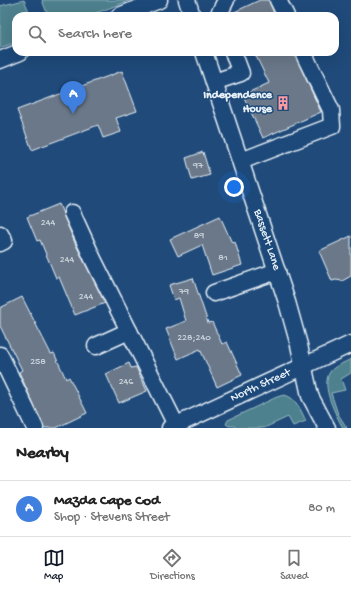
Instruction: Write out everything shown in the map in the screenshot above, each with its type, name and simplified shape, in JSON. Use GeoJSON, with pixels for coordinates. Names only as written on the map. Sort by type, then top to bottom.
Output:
{"type":"FeatureCollection","features":[{"type":"Feature","properties":{"kind":"street"},"geometry":{"type":"LineString","coordinates":[[129,12],[159,0]]}},
{"type":"Feature","properties":{"kind":"street"},"geometry":{"type":"LineString","coordinates":[[187,0],[191,12]]}},
{"type":"Feature","properties":{"kind":"street"},"geometry":{"type":"LineString","coordinates":[[220,12],[226,0]]}},
{"type":"Feature","properties":{"kind":"street"},"geometry":{"type":"LineString","coordinates":[[278,0],[284,12]]}},
{"type":"Feature","properties":{"kind":"street"},"geometry":{"type":"LineString","coordinates":[[0,60],[12,55]]}},
{"type":"Feature","properties":{"kind":"street","name":"Bassett Lane"},"geometry":{"type":"LineString","coordinates":[[205,56],[277,271],[299,345],[310,396],[327,428]]}},
{"type":"Feature","properties":{"kind":"street"},"geometry":{"type":"LineString","coordinates":[[214,82],[241,73],[235,56]]}},
{"type":"Feature","properties":{"kind":"street"},"geometry":{"type":"LineString","coordinates":[[241,161],[332,126],[331,110],[305,56]]}},
{"type":"Feature","properties":{"kind":"street"},"geometry":{"type":"LineString","coordinates":[[72,213],[173,426]]}},
{"type":"Feature","properties":{"kind":"street"},"geometry":{"type":"LineString","coordinates":[[0,234],[4,241],[0,243]]}},
{"type":"Feature","properties":{"kind":"street"},"geometry":{"type":"LineString","coordinates":[[214,293],[277,271]]}},
{"type":"Feature","properties":{"kind":"street"},"geometry":{"type":"LineString","coordinates":[[96,346],[129,331]]}},
{"type":"Feature","properties":{"kind":"street","name":"North Street"},"geometry":{"type":"LineString","coordinates":[[173,426],[351,344]]}},
{"type":"Feature","properties":{"kind":"street"},"geometry":{"type":"LineString","coordinates":[[0,355],[35,428]]}},
{"type":"Feature","properties":{"kind":"green space"},"geometry":{"type":"Polygon","coordinates":[[[24,0],[29,12],[12,12],[12,44],[0,48],[0,6],[24,0]]]}},
{"type":"Feature","properties":{"kind":"green space"},"geometry":{"type":"Polygon","coordinates":[[[42,0],[131,0],[99,12],[46,12],[42,0]]]}},
{"type":"Feature","properties":{"kind":"green space"},"geometry":{"type":"Polygon","coordinates":[[[351,359],[351,373],[341,379],[345,390],[331,393],[338,414],[347,428],[343,428],[330,400],[327,378],[334,368],[351,359]]]}},
{"type":"Feature","properties":{"kind":"green space"},"geometry":{"type":"Polygon","coordinates":[[[284,395],[295,401],[306,421],[293,426],[288,417],[264,428],[236,428],[235,426],[229,426],[226,424],[228,420],[284,395]]]}},
{"type":"Feature","properties":{"kind":"building"},"geometry":{"type":"Polygon","coordinates":[[[260,0],[269,0],[274,12],[234,12],[260,0]]]}},
{"type":"Feature","properties":{"kind":"building","name":"Independence House"},"geometry":{"type":"Polygon","coordinates":[[[256,56],[296,56],[321,112],[263,138],[243,95],[269,83],[256,56]]]}},
{"type":"Feature","properties":{"kind":"building"},"geometry":{"type":"Polygon","coordinates":[[[122,71],[137,111],[116,118],[121,132],[103,138],[98,125],[32,150],[17,110],[122,71]]]}},
{"type":"Feature","properties":{"kind":"building"},"geometry":{"type":"Polygon","coordinates":[[[203,152],[210,175],[192,180],[186,158],[203,152]]]}},
{"type":"Feature","properties":{"kind":"building"},"geometry":{"type":"Polygon","coordinates":[[[59,204],[75,243],[105,303],[75,315],[59,277],[56,278],[40,240],[37,241],[27,217],[59,204]]]}},
{"type":"Feature","properties":{"kind":"building"},"geometry":{"type":"Polygon","coordinates":[[[220,216],[232,243],[235,242],[242,265],[212,275],[202,245],[178,256],[170,239],[220,216]]]}},
{"type":"Feature","properties":{"kind":"building"},"geometry":{"type":"Polygon","coordinates":[[[351,236],[351,276],[342,281],[332,281],[319,251],[351,236]]]}},
{"type":"Feature","properties":{"kind":"building"},"geometry":{"type":"Polygon","coordinates":[[[193,278],[208,323],[212,322],[222,344],[227,342],[242,375],[217,387],[200,349],[178,359],[166,329],[186,321],[179,298],[174,300],[169,285],[193,278]]]}},
{"type":"Feature","properties":{"kind":"building"},"geometry":{"type":"Polygon","coordinates":[[[22,297],[51,354],[54,353],[66,379],[69,377],[87,413],[56,428],[44,428],[19,372],[22,370],[0,326],[0,308],[22,297]]]}},
{"type":"Feature","properties":{"kind":"building"},"geometry":{"type":"Polygon","coordinates":[[[129,363],[131,368],[136,367],[147,391],[119,403],[106,374],[129,363]]]}},
{"type":"Feature","properties":{"kind":"place","name":"Independence House"},"geometry":{"type":"Point","coordinates":[283,103]}},
{"type":"Feature","properties":{"kind":"place","name":"Mazda Cape Cod"},"geometry":{"type":"Point","coordinates":[73,114]}}]}
